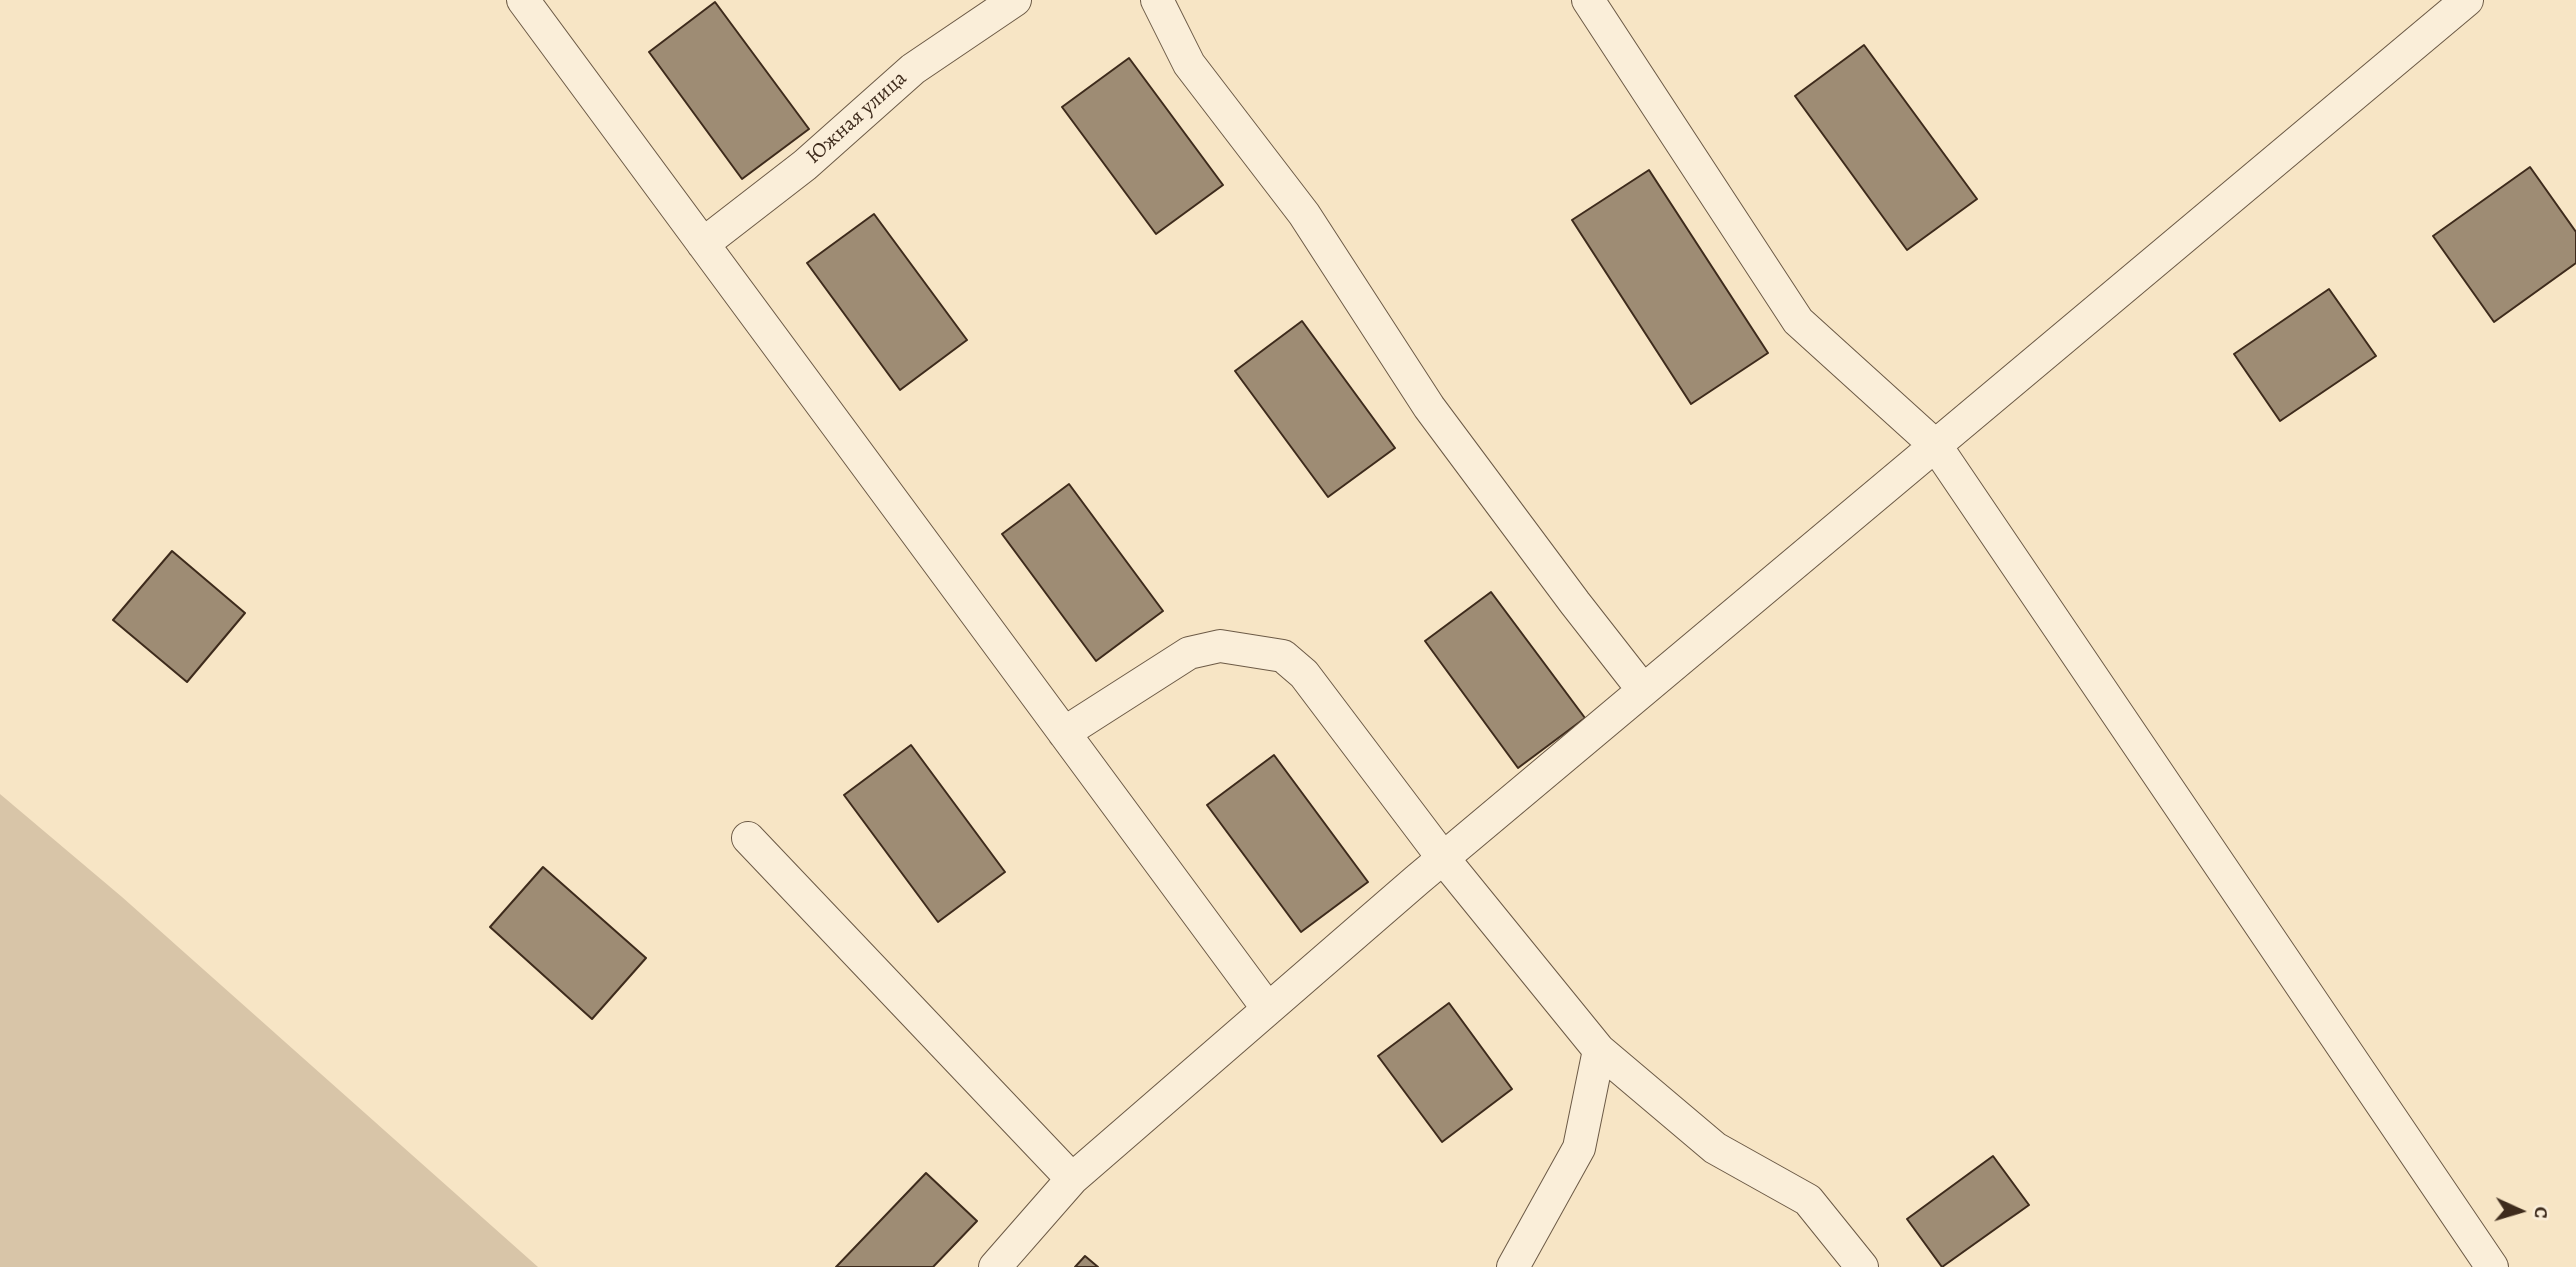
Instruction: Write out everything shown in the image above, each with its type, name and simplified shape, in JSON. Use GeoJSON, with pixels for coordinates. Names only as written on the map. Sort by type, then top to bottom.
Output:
{"type":"FeatureCollection","features":[{"type":"Feature","properties":{"kind":"street"},"geometry":{"type":"LineString","coordinates":[[523,0],[1268,1009]]}},
{"type":"Feature","properties":{"kind":"street","name":"Южная улица"},"geometry":{"type":"LineString","coordinates":[[703,244],[805,164],[913,69],[1015,0]]}},
{"type":"Feature","properties":{"kind":"street"},"geometry":{"type":"LineString","coordinates":[[1157,0],[1189,64],[1304,214],[1429,407],[1643,691]]}},
{"type":"Feature","properties":{"kind":"street"},"geometry":{"type":"LineString","coordinates":[[1588,0],[1798,321],[1936,446],[2492,1267]]}},
{"type":"Feature","properties":{"kind":"street"},"geometry":{"type":"LineString","coordinates":[[995,1267],[1072,1179],[1443,858],[2467,0]]}},
{"type":"Feature","properties":{"kind":"street"},"geometry":{"type":"LineString","coordinates":[[1065,733],[1189,653],[1220,646],[1283,656],[1304,674],[1443,858],[1599,1050],[1715,1148],[1808,1200],[1862,1267]]}},
{"type":"Feature","properties":{"kind":"street"},"geometry":{"type":"LineString","coordinates":[[748,838],[1072,1179]]}},
{"type":"Feature","properties":{"kind":"street"},"geometry":{"type":"LineString","coordinates":[[1513,1267],[1578,1148],[1599,1050]]}},
{"type":"Feature","properties":{"kind":"shaded area"},"geometry":{"type":"Polygon","coordinates":[[[0,794],[122,897],[538,1267],[0,1267],[0,794]]]}},
{"type":"Feature","properties":{"kind":"building"},"geometry":{"type":"Polygon","coordinates":[[[715,2],[809,129],[742,179],[649,52],[715,2]]]}},
{"type":"Feature","properties":{"kind":"building"},"geometry":{"type":"Polygon","coordinates":[[[1864,45],[1977,199],[1907,250],[1795,96],[1864,45]]]}},
{"type":"Feature","properties":{"kind":"building"},"geometry":{"type":"Polygon","coordinates":[[[1129,58],[1223,185],[1156,234],[1062,107],[1129,58]]]}},
{"type":"Feature","properties":{"kind":"building"},"geometry":{"type":"Polygon","coordinates":[[[2530,167],[2576,232],[2576,263],[2494,322],[2433,236],[2530,167]]]}},
{"type":"Feature","properties":{"kind":"building"},"geometry":{"type":"Polygon","coordinates":[[[1649,170],[1768,353],[1691,404],[1572,220],[1649,170]]]}},
{"type":"Feature","properties":{"kind":"building"},"geometry":{"type":"Polygon","coordinates":[[[874,214],[967,340],[900,390],[807,263],[874,214]]]}},
{"type":"Feature","properties":{"kind":"building"},"geometry":{"type":"Polygon","coordinates":[[[2329,289],[2376,356],[2280,421],[2234,354],[2329,289]]]}},
{"type":"Feature","properties":{"kind":"building"},"geometry":{"type":"Polygon","coordinates":[[[1302,321],[1395,448],[1328,497],[1235,371],[1302,321]]]}},
{"type":"Feature","properties":{"kind":"building"},"geometry":{"type":"Polygon","coordinates":[[[1069,484],[1163,611],[1096,661],[1002,534],[1069,484]]]}},
{"type":"Feature","properties":{"kind":"building"},"geometry":{"type":"Polygon","coordinates":[[[172,551],[245,613],[187,682],[113,620],[172,551]]]}},
{"type":"Feature","properties":{"kind":"building"},"geometry":{"type":"Polygon","coordinates":[[[1491,592],[1585,718],[1518,768],[1425,641],[1491,592]]]}},
{"type":"Feature","properties":{"kind":"building"},"geometry":{"type":"Polygon","coordinates":[[[911,745],[1005,872],[938,922],[844,795],[911,745]]]}},
{"type":"Feature","properties":{"kind":"building"},"geometry":{"type":"Polygon","coordinates":[[[1274,755],[1368,882],[1301,932],[1207,805],[1274,755]]]}},
{"type":"Feature","properties":{"kind":"building"},"geometry":{"type":"Polygon","coordinates":[[[543,867],[646,958],[592,1019],[490,927],[543,867]]]}},
{"type":"Feature","properties":{"kind":"building"},"geometry":{"type":"Polygon","coordinates":[[[1449,1003],[1512,1089],[1442,1142],[1378,1056],[1449,1003]]]}},
{"type":"Feature","properties":{"kind":"building"},"geometry":{"type":"Polygon","coordinates":[[[1993,1156],[2029,1205],[1942,1267],[1907,1219],[1993,1156]]]}},
{"type":"Feature","properties":{"kind":"building"},"geometry":{"type":"Polygon","coordinates":[[[926,1173],[977,1221],[933,1267],[836,1267],[926,1173]]]}},
{"type":"Feature","properties":{"kind":"building"},"geometry":{"type":"Polygon","coordinates":[[[1085,1256],[1098,1267],[1075,1267],[1085,1256]]]}}]}
